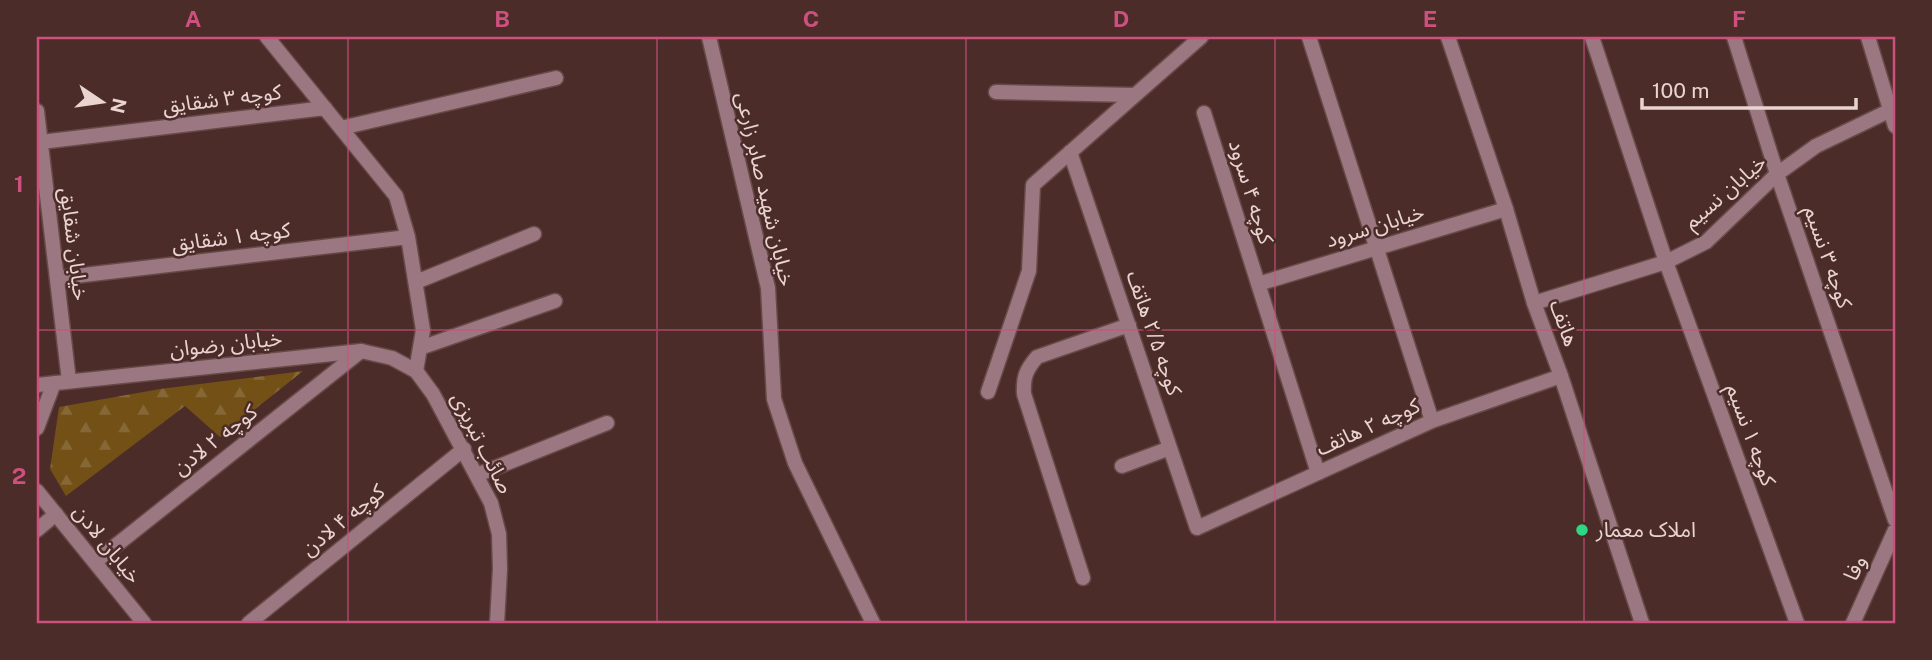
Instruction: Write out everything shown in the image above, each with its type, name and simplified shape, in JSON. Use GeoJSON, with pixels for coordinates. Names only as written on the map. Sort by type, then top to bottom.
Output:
{"type":"FeatureCollection","features":[{"type":"Feature","properties":{"kind":"street"},"geometry":{"type":"LineString","coordinates":[[267,37],[396,196],[408,237],[423,330],[416,371]]}},
{"type":"Feature","properties":{"kind":"street","name":"خیابان شهید صابر زارعی"},"geometry":{"type":"LineString","coordinates":[[709,37],[768,288],[774,399],[795,463],[873,623]]}},
{"type":"Feature","properties":{"kind":"street"},"geometry":{"type":"LineString","coordinates":[[988,392],[1029,271],[1033,185],[1202,37]]}},
{"type":"Feature","properties":{"kind":"street"},"geometry":{"type":"LineString","coordinates":[[1309,37],[1432,421]]}},
{"type":"Feature","properties":{"kind":"street","name":"هاتف"},"geometry":{"type":"LineString","coordinates":[[1448,37],[1642,623]]}},
{"type":"Feature","properties":{"kind":"street","name":"کوچه ۱ نسیم"},"geometry":{"type":"LineString","coordinates":[[1592,37],[1665,262],[1797,623]]}},
{"type":"Feature","properties":{"kind":"street"},"geometry":{"type":"LineString","coordinates":[[1868,37],[1892,108],[1895,126]]}},
{"type":"Feature","properties":{"kind":"street","name":"کوچه ۳ نسیم"},"geometry":{"type":"LineString","coordinates":[[1734,39],[1895,520]]}},
{"type":"Feature","properties":{"kind":"street"},"geometry":{"type":"LineString","coordinates":[[341,128],[556,78]]}},
{"type":"Feature","properties":{"kind":"street"},"geometry":{"type":"LineString","coordinates":[[996,92],[1135,95]]}},
{"type":"Feature","properties":{"kind":"street","name":"کوچه ۳ شقایق"},"geometry":{"type":"LineString","coordinates":[[41,142],[325,108]]}},
{"type":"Feature","properties":{"kind":"street","name":"خیابان نسیم"},"geometry":{"type":"LineString","coordinates":[[1534,303],[1665,262],[1706,242],[1777,174],[1816,146],[1892,108]]}},
{"type":"Feature","properties":{"kind":"street","name":"خیابان شقایق"},"geometry":{"type":"LineString","coordinates":[[37,111],[41,142],[43,218],[58,278],[62,382]]}},
{"type":"Feature","properties":{"kind":"street","name":"کوچه ۴ سرود"},"geometry":{"type":"LineString","coordinates":[[1204,113],[1318,473]]}},
{"type":"Feature","properties":{"kind":"street","name":"کوچه ۲/۵ هاتف"},"geometry":{"type":"LineString","coordinates":[[1070,152],[1197,528]]}},
{"type":"Feature","properties":{"kind":"street","name":"خیابان سرود"},"geometry":{"type":"LineString","coordinates":[[1258,284],[1506,209]]}},
{"type":"Feature","properties":{"kind":"street"},"geometry":{"type":"LineString","coordinates":[[416,282],[534,234]]}},
{"type":"Feature","properties":{"kind":"street","name":"کوچه ۱ شقایق"},"geometry":{"type":"LineString","coordinates":[[58,278],[408,237]]}},
{"type":"Feature","properties":{"kind":"street"},"geometry":{"type":"LineString","coordinates":[[420,348],[555,301]]}},
{"type":"Feature","properties":{"kind":"street"},"geometry":{"type":"LineString","coordinates":[[1083,578],[1024,394],[1023,379],[1037,357],[1129,325]]}},
{"type":"Feature","properties":{"kind":"street","name":"خیابان رضوان"},"geometry":{"type":"LineString","coordinates":[[37,385],[361,351],[392,358],[416,371]]}},
{"type":"Feature","properties":{"kind":"street","name":"کوچه ۲ لادن"},"geometry":{"type":"LineString","coordinates":[[95,562],[361,351]]}},
{"type":"Feature","properties":{"kind":"street","name":"صائب تبریزی"},"geometry":{"type":"LineString","coordinates":[[416,371],[433,394],[491,503],[499,534],[497,623]]}},
{"type":"Feature","properties":{"kind":"street","name":"کوچه ۲ هاتف"},"geometry":{"type":"LineString","coordinates":[[1197,528],[1432,421],[1561,376]]}},
{"type":"Feature","properties":{"kind":"street"},"geometry":{"type":"LineString","coordinates":[[37,428],[62,382]]}},
{"type":"Feature","properties":{"kind":"street"},"geometry":{"type":"LineString","coordinates":[[477,475],[607,423]]}},
{"type":"Feature","properties":{"kind":"street","name":"کوچه ۴ لادن"},"geometry":{"type":"LineString","coordinates":[[249,623],[464,449]]}},
{"type":"Feature","properties":{"kind":"street"},"geometry":{"type":"LineString","coordinates":[[1122,466],[1170,449]]}},
{"type":"Feature","properties":{"kind":"street","name":"خیابان لادن"},"geometry":{"type":"LineString","coordinates":[[37,491],[144,623]]}},
{"type":"Feature","properties":{"kind":"street"},"geometry":{"type":"LineString","coordinates":[[37,530],[56,514]]}},
{"type":"Feature","properties":{"kind":"street","name":"وفا"},"geometry":{"type":"LineString","coordinates":[[1853,623],[1895,530]]}},
{"type":"Feature","properties":{"kind":"green space"},"geometry":{"type":"Polygon","coordinates":[[[303,371],[220,437],[185,406],[66,496],[50,469],[59,407],[160,389],[303,371]]]}},
{"type":"Feature","properties":{"kind":"place","name":"املاک معمار"},"geometry":{"type":"Point","coordinates":[1582,530]}}]}
